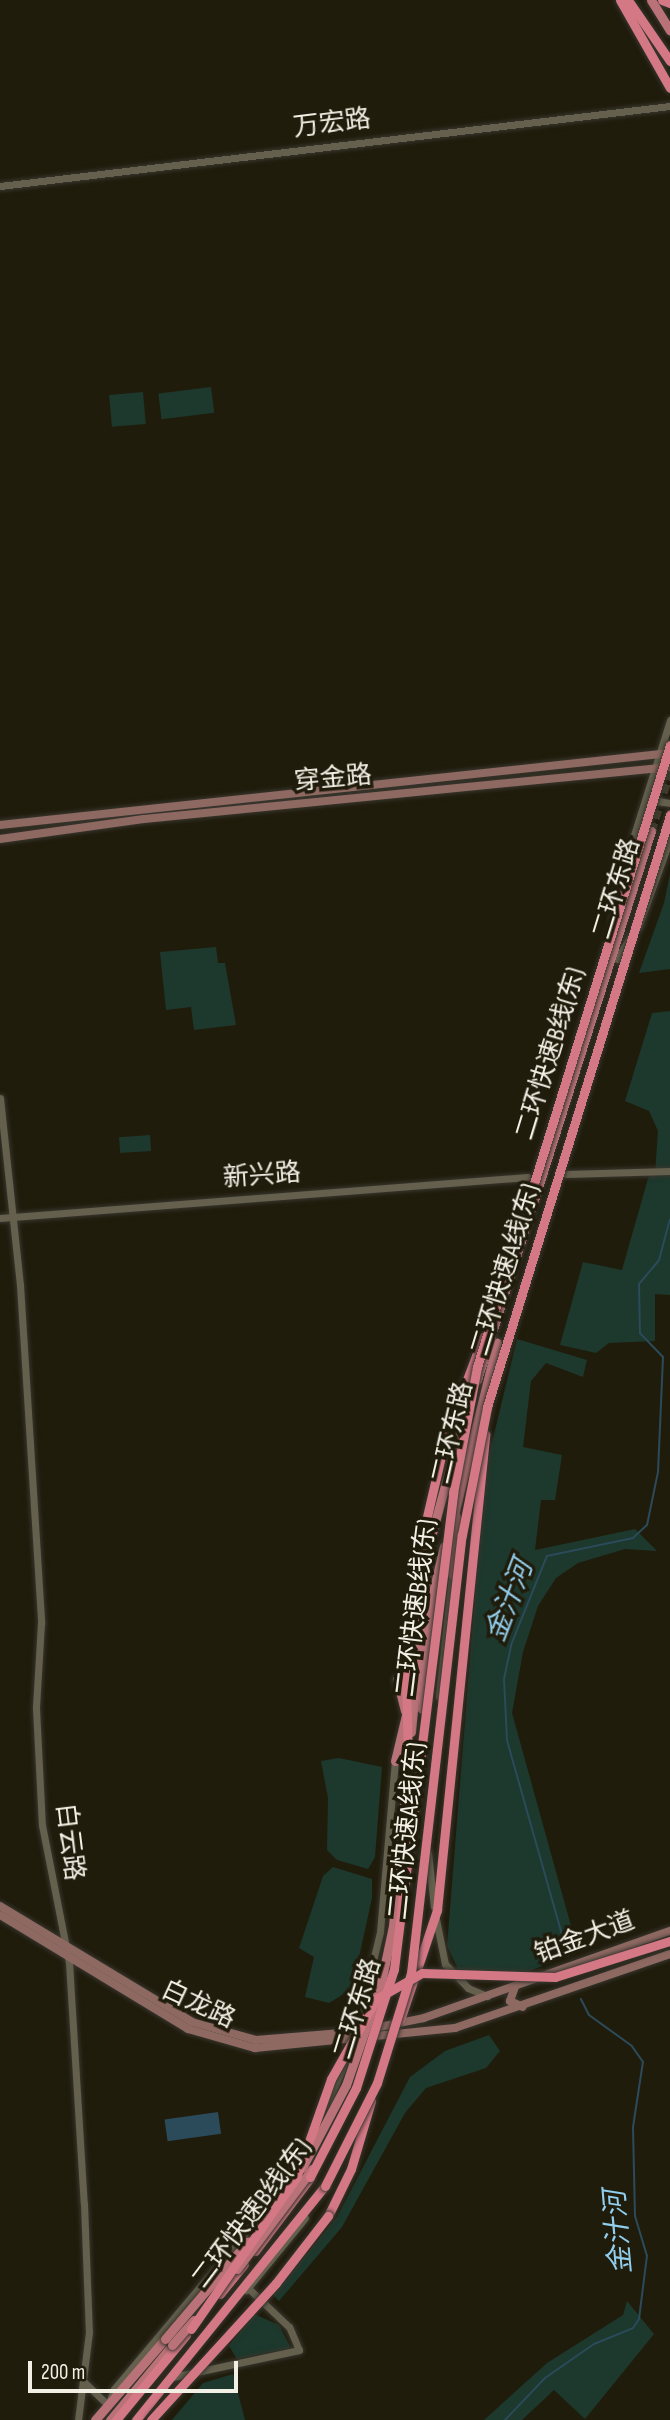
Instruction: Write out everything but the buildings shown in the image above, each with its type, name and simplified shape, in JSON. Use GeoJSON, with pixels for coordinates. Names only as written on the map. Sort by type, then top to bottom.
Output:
{"type":"FeatureCollection","features":[{"type":"Feature","properties":{"kind":"highway"},"geometry":{"type":"LineString","coordinates":[[620,0],[670,88]]}},
{"type":"Feature","properties":{"kind":"highway"},"geometry":{"type":"LineString","coordinates":[[628,0],[670,61]]}},
{"type":"Feature","properties":{"kind":"highway"},"geometry":{"type":"LineString","coordinates":[[662,0],[670,3]]}},
{"type":"Feature","properties":{"kind":"highway","name":"二环快速B线(东)"},"geometry":{"type":"LineString","coordinates":[[117,2420],[271,2232],[320,2161],[352,2098],[381,2019],[402,1922],[455,1474],[491,1319],[670,745]]}},
{"type":"Feature","properties":{"kind":"highway","name":"二环快速A线(东)"},"geometry":{"type":"LineString","coordinates":[[139,2418],[317,2199],[359,2126],[394,2037],[419,1932],[465,1516],[501,1357],[670,815]]}},
{"type":"Feature","properties":{"kind":"highway"},"geometry":{"type":"LineString","coordinates":[[413,1762],[406,1715],[415,1585],[443,1446],[491,1319]]}},
{"type":"Feature","properties":{"kind":"highway"},"geometry":{"type":"LineString","coordinates":[[398,2024],[436,1920],[469,1556],[501,1357]]}},
{"type":"Feature","properties":{"kind":"highway"},"geometry":{"type":"LineString","coordinates":[[191,2329],[290,2187],[331,2079],[376,1999],[422,1973],[555,1977],[670,1941]]}},
{"type":"Feature","properties":{"kind":"highway"},"geometry":{"type":"LineString","coordinates":[[151,2420],[276,2283],[328,2216],[351,2169],[372,2098]]}},
{"type":"Feature","properties":{"kind":"main road"},"geometry":{"type":"LineString","coordinates":[[651,0],[670,31]]}},
{"type":"Feature","properties":{"kind":"main road","name":"穿金路"},"geometry":{"type":"LineString","coordinates":[[0,825],[670,753]]}},
{"type":"Feature","properties":{"kind":"main road","name":"穿金路"},"geometry":{"type":"LineString","coordinates":[[0,839],[117,822],[670,767]]}},
{"type":"Feature","properties":{"kind":"main road","name":"二环东路"},"geometry":{"type":"LineString","coordinates":[[123,2396],[169,2342],[288,2189],[354,2066],[389,1947],[434,1587],[458,1502],[490,1367],[654,832]]}},
{"type":"Feature","properties":{"kind":"main road","name":"二环东路"},"geometry":{"type":"LineString","coordinates":[[413,1762],[415,1683],[426,1567],[442,1483],[614,959]]}},
{"type":"Feature","properties":{"kind":"main road"},"geometry":{"type":"LineString","coordinates":[[452,1574],[458,1502]]}},
{"type":"Feature","properties":{"kind":"main road"},"geometry":{"type":"LineString","coordinates":[[397,1679],[406,1715]]}},
{"type":"Feature","properties":{"kind":"main road"},"geometry":{"type":"LineString","coordinates":[[396,1761],[415,1683]]}},
{"type":"Feature","properties":{"kind":"main road","name":"白龙路"},"geometry":{"type":"LineString","coordinates":[[0,1906],[192,2022],[232,2037],[275,2040],[356,2032],[398,2024],[515,1987]]}},
{"type":"Feature","properties":{"kind":"main road","name":"白龙路"},"geometry":{"type":"LineString","coordinates":[[0,1915],[188,2029],[231,2045],[353,2042],[394,2038],[466,2025],[524,2007]]}},
{"type":"Feature","properties":{"kind":"main road","name":"铂金大道"},"geometry":{"type":"LineString","coordinates":[[515,1987],[670,1931]]}},
{"type":"Feature","properties":{"kind":"main road","name":"铂金大道"},"geometry":{"type":"LineString","coordinates":[[524,2007],[670,1954]]}},
{"type":"Feature","properties":{"kind":"main road"},"geometry":{"type":"LineString","coordinates":[[515,1987],[510,2001],[524,2007]]}},
{"type":"Feature","properties":{"kind":"main road"},"geometry":{"type":"LineString","coordinates":[[95,2420],[108,2405],[123,2396]]}},
{"type":"Feature","properties":{"kind":"main road"},"geometry":{"type":"LineString","coordinates":[[110,2420],[123,2396]]}},
{"type":"Feature","properties":{"kind":"street","name":"万宏路"},"geometry":{"type":"LineString","coordinates":[[0,186],[670,106]]}},
{"type":"Feature","properties":{"kind":"street"},"geometry":{"type":"LineString","coordinates":[[614,959],[618,886],[670,720]]}},
{"type":"Feature","properties":{"kind":"street"},"geometry":{"type":"LineString","coordinates":[[642,809],[652,799],[670,803]]}},
{"type":"Feature","properties":{"kind":"street"},"geometry":{"type":"LineString","coordinates":[[614,959],[652,897],[670,839]]}},
{"type":"Feature","properties":{"kind":"street","name":"白云路"},"geometry":{"type":"LineString","coordinates":[[0,1098],[14,1217],[41,1623],[36,1708],[42,1825],[68,1956],[87,2270],[83,2381],[78,2420]]}},
{"type":"Feature","properties":{"kind":"street"},"geometry":{"type":"LineString","coordinates":[[566,1174],[670,1171]]}},
{"type":"Feature","properties":{"kind":"street","name":"新兴路"},"geometry":{"type":"LineString","coordinates":[[0,1218],[527,1177]]}},
{"type":"Feature","properties":{"kind":"street"},"geometry":{"type":"LineString","coordinates":[[139,2418],[248,2288],[324,2189],[372,2098],[394,2038],[415,1951],[452,1574]]}},
{"type":"Feature","properties":{"kind":"street"},"geometry":{"type":"LineString","coordinates":[[83,2381],[108,2405],[114,2389],[290,2173],[324,2114],[353,2042],[380,1932],[396,1761]]}},
{"type":"Feature","properties":{"kind":"street"},"geometry":{"type":"LineString","coordinates":[[426,1838],[438,1948],[449,1969],[473,1991],[494,1995]]}},
{"type":"Feature","properties":{"kind":"street"},"geometry":{"type":"LineString","coordinates":[[173,2377],[299,2350],[289,2327],[248,2288]]}},
{"type":"Feature","properties":{"kind":"green space"},"geometry":{"type":"Polygon","coordinates":[[[211,387],[214,413],[162,419],[158,393],[211,387]]]}},
{"type":"Feature","properties":{"kind":"green space"},"geometry":{"type":"Polygon","coordinates":[[[143,392],[146,424],[112,427],[109,395],[143,392]]]}},
{"type":"Feature","properties":{"kind":"green space"},"geometry":{"type":"Polygon","coordinates":[[[670,874],[670,969],[639,973],[664,903],[670,874]]]}},
{"type":"Feature","properties":{"kind":"green space"},"geometry":{"type":"Polygon","coordinates":[[[216,947],[218,963],[225,963],[236,1025],[194,1030],[191,1007],[166,1010],[160,952],[216,947]]]}},
{"type":"Feature","properties":{"kind":"green space"},"geometry":{"type":"Polygon","coordinates":[[[670,1011],[670,1295],[655,1294],[655,1341],[609,1343],[596,1353],[560,1345],[583,1262],[622,1270],[649,1175],[655,1174],[658,1131],[649,1111],[625,1101],[652,1013],[670,1011]]]}},
{"type":"Feature","properties":{"kind":"green space"},"geometry":{"type":"Polygon","coordinates":[[[150,1135],[151,1151],[120,1153],[119,1137],[150,1135]]]}},
{"type":"Feature","properties":{"kind":"green space"},"geometry":{"type":"Polygon","coordinates":[[[517,1339],[587,1360],[583,1377],[546,1363],[531,1381],[523,1447],[562,1455],[555,1500],[541,1500],[535,1550],[635,1529],[657,1551],[625,1549],[578,1563],[556,1578],[538,1606],[523,1652],[512,1713],[578,1951],[518,1976],[459,1971],[447,1946],[485,1471],[517,1339]]]}},
{"type":"Feature","properties":{"kind":"green space"},"geometry":{"type":"Polygon","coordinates":[[[339,1758],[382,1767],[375,1857],[368,1869],[337,1860],[327,1850],[328,1798],[321,1761],[339,1758]]]}},
{"type":"Feature","properties":{"kind":"green space"},"geometry":{"type":"Polygon","coordinates":[[[333,1867],[372,1879],[372,1898],[352,1989],[329,2003],[305,1997],[314,1957],[299,1948],[323,1876],[333,1867]]]}},
{"type":"Feature","properties":{"kind":"green space"},"geometry":{"type":"Polygon","coordinates":[[[489,2035],[500,2051],[486,2068],[426,2088],[405,2113],[342,2227],[279,2301],[273,2295],[337,2217],[410,2077],[445,2051],[489,2035]]]}},
{"type":"Feature","properties":{"kind":"green space"},"geometry":{"type":"Polygon","coordinates":[[[627,2301],[654,2334],[585,2419],[554,2390],[522,2420],[484,2420],[547,2363],[623,2315],[627,2301]]]}},
{"type":"Feature","properties":{"kind":"green space"},"geometry":{"type":"Polygon","coordinates":[[[254,2314],[279,2325],[291,2348],[237,2359],[229,2346],[254,2314]]]}},
{"type":"Feature","properties":{"kind":"green space"},"geometry":{"type":"Polygon","coordinates":[[[233,2374],[245,2420],[172,2420],[203,2383],[233,2374]]]}},
{"type":"Feature","properties":{"kind":"water"},"geometry":{"type":"Polygon","coordinates":[[[218,2112],[221,2134],[168,2141],[165,2120],[218,2112]]]}},
{"type":"Feature","properties":{"kind":"waterway","name":"金汁河"},"geometry":{"type":"LineString","coordinates":[[568,1956],[507,1740],[504,1679],[511,1645],[547,1556],[633,1538],[647,1525],[658,1472],[663,1357],[640,1333],[639,1284],[659,1260],[670,1219]]}},
{"type":"Feature","properties":{"kind":"waterway","name":"金汁河"},"geometry":{"type":"LineString","coordinates":[[505,2420],[545,2378],[594,2344],[633,2328],[639,2319],[647,2256],[635,2216],[633,2127],[643,2062],[632,2046],[589,2015],[581,1999]]}},
{"type":"Feature","properties":{"kind":"tunnel"},"geometry":{"type":"LineString","coordinates":[[651,831],[670,771]]}}]}
